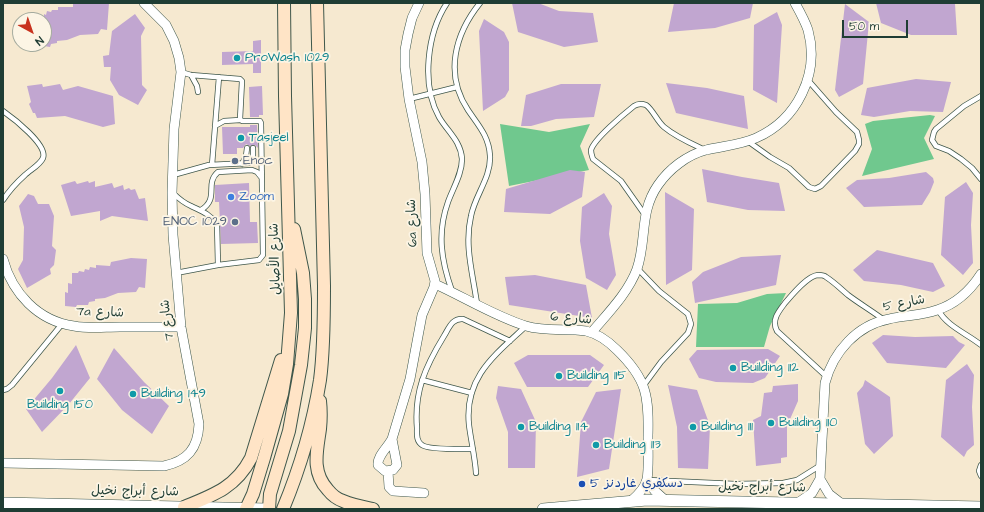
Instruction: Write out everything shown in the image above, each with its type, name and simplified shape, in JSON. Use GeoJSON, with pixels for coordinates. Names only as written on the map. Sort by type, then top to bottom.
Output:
{"type":"FeatureCollection","features":[{"type":"Feature","properties":{"kind":"main road","name":"شارع الأصايل"},"geometry":{"type":"LineString","coordinates":[[247,509],[264,458],[282,394],[287,364],[290,330],[291,297],[284,3]]}},
{"type":"Feature","properties":{"kind":"main road"},"geometry":{"type":"LineString","coordinates":[[317,3],[324,327],[320,380],[321,416],[316,466],[319,477],[324,486],[332,494],[341,500],[373,509]]}},
{"type":"Feature","properties":{"kind":"main road"},"geometry":{"type":"LineString","coordinates":[[268,509],[270,494],[281,461],[295,406],[301,365],[304,328],[305,299],[303,274],[288,202]]}},
{"type":"Feature","properties":{"kind":"main road"},"geometry":{"type":"LineString","coordinates":[[184,507],[218,493],[237,478],[246,468],[251,458],[290,330]]}},
{"type":"Feature","properties":{"kind":"main road"},"geometry":{"type":"LineString","coordinates":[[283,509],[299,467],[310,428],[320,380]]}},
{"type":"Feature","properties":{"kind":"street","name":"شارع 7"},"geometry":{"type":"LineString","coordinates":[[3,463],[164,466],[174,464],[182,459],[194,447],[197,439],[198,424],[181,327],[173,235],[172,192],[174,129],[180,72],[179,58],[174,41],[166,25],[144,3]]}},
{"type":"Feature","properties":{"kind":"street","name":"6a شارع"},"geometry":{"type":"LineString","coordinates":[[419,3],[411,24],[405,50],[405,67],[409,99],[422,162],[427,249],[428,258],[435,277],[435,284]]}},
{"type":"Feature","properties":{"kind":"street"},"geometry":{"type":"LineString","coordinates":[[592,332],[627,289],[637,268],[641,251],[644,215],[652,195],[664,177],[679,163],[705,150],[748,141],[771,130],[786,118],[797,103],[808,80],[811,60],[810,41],[805,22],[795,3]]}},
{"type":"Feature","properties":{"kind":"street","name":"7a شارع"},"geometry":{"type":"LineString","coordinates":[[3,259],[5,275],[25,301],[42,315],[62,324],[88,328],[181,327]]}},
{"type":"Feature","properties":{"kind":"street","name":"شارع 5"},"geometry":{"type":"LineString","coordinates":[[799,502],[812,494],[820,479],[824,390],[827,376],[839,352],[852,338],[867,327],[884,320],[938,310],[958,300],[975,283],[981,274]]}},
{"type":"Feature","properties":{"kind":"street"},"geometry":{"type":"LineString","coordinates":[[392,439],[397,465],[394,470],[382,470],[378,462],[380,456],[392,439],[410,379],[422,315],[435,284]]}},
{"type":"Feature","properties":{"kind":"street","name":"شارع 6"},"geometry":{"type":"LineString","coordinates":[[435,284],[526,326],[543,330],[592,332],[608,341],[626,359],[638,374],[644,385],[649,409],[647,480]]}},
{"type":"Feature","properties":{"kind":"street"},"geometry":{"type":"LineString","coordinates":[[388,471],[389,487],[393,491],[424,493]]}},
{"type":"Feature","properties":{"kind":"street"},"geometry":{"type":"LineString","coordinates":[[820,479],[829,494],[842,504]]}},
{"type":"Feature","properties":{"kind":"street"},"geometry":{"type":"LineString","coordinates":[[631,501],[640,492],[647,480],[655,491],[665,500]]}},
{"type":"Feature","properties":{"kind":"street","name":"شارع أبراج نخيل"},"geometry":{"type":"LineString","coordinates":[[543,509],[631,501],[665,500],[981,507]]}},
{"type":"Feature","properties":{"kind":"street","name":"شارع أبراج نخيل"},"geometry":{"type":"LineString","coordinates":[[3,504],[268,509]]}},
{"type":"Feature","properties":{"kind":"lane"},"geometry":{"type":"LineString","coordinates":[[447,3],[438,20],[430,49],[428,64],[433,102],[439,117],[457,141],[462,154],[461,167],[446,208],[441,237],[442,260],[452,292]]}},
{"type":"Feature","properties":{"kind":"lane"},"geometry":{"type":"LineString","coordinates":[[477,304],[468,253],[468,236],[473,207],[488,174],[490,156],[487,139],[466,106],[457,87],[454,64],[458,41],[467,20],[480,3]]}},
{"type":"Feature","properties":{"kind":"lane"},"geometry":{"type":"LineString","coordinates":[[180,72],[191,75],[239,78],[242,80],[243,121],[246,127]]}},
{"type":"Feature","properties":{"kind":"lane"},"geometry":{"type":"LineString","coordinates":[[191,75],[197,86],[198,92]]}},
{"type":"Feature","properties":{"kind":"lane"},"geometry":{"type":"LineString","coordinates":[[212,165],[219,77]]}},
{"type":"Feature","properties":{"kind":"lane"},"geometry":{"type":"LineString","coordinates":[[748,141],[770,157],[790,168],[808,187],[815,189],[822,186],[855,150],[859,144],[859,140],[857,132],[836,112],[808,80]]}},
{"type":"Feature","properties":{"kind":"lane"},"geometry":{"type":"LineString","coordinates":[[409,99],[457,87]]}},
{"type":"Feature","properties":{"kind":"lane"},"geometry":{"type":"LineString","coordinates":[[981,96],[936,129],[932,136],[932,140],[936,146],[949,151],[967,163],[981,179]]}},
{"type":"Feature","properties":{"kind":"lane"},"geometry":{"type":"LineString","coordinates":[[644,215],[621,181],[592,156],[592,148],[603,135],[636,104],[643,104],[669,131],[705,150]]}},
{"type":"Feature","properties":{"kind":"lane"},"geometry":{"type":"LineString","coordinates":[[3,111],[32,136],[42,148],[44,153],[40,162],[9,190],[3,200]]}},
{"type":"Feature","properties":{"kind":"lane"},"geometry":{"type":"LineString","coordinates":[[176,273],[218,265],[259,260],[263,257],[261,177],[262,124],[260,121],[252,124],[243,121],[224,121],[215,126]]}},
{"type":"Feature","properties":{"kind":"lane"},"geometry":{"type":"LineString","coordinates":[[242,164],[246,156],[247,148]]}},
{"type":"Feature","properties":{"kind":"lane"},"geometry":{"type":"LineString","coordinates":[[173,175],[212,165],[242,164],[252,162],[253,148]]}},
{"type":"Feature","properties":{"kind":"lane"},"geometry":{"type":"LineString","coordinates":[[201,210],[209,204],[211,200],[212,180],[218,172],[252,170],[257,172],[261,177]]}},
{"type":"Feature","properties":{"kind":"lane"},"geometry":{"type":"LineString","coordinates":[[172,192],[186,203],[211,216],[217,224],[218,265]]}},
{"type":"Feature","properties":{"kind":"lane"},"geometry":{"type":"LineString","coordinates":[[637,268],[659,291],[688,314],[692,324],[688,333],[661,362],[644,385]]}},
{"type":"Feature","properties":{"kind":"lane"},"geometry":{"type":"LineString","coordinates":[[827,376],[811,364],[800,351],[776,331],[774,323],[776,316],[798,289],[816,275],[824,276],[854,300],[884,320]]}},
{"type":"Feature","properties":{"kind":"lane"},"geometry":{"type":"LineString","coordinates":[[938,310],[947,323],[971,336],[981,345]]}},
{"type":"Feature","properties":{"kind":"lane"},"geometry":{"type":"LineString","coordinates":[[473,449],[426,448],[419,442],[417,436],[416,412],[422,380],[435,350],[451,324],[457,320],[466,320],[510,341]]}},
{"type":"Feature","properties":{"kind":"lane"},"geometry":{"type":"LineString","coordinates":[[3,390],[12,385],[62,324]]}},
{"type":"Feature","properties":{"kind":"lane"},"geometry":{"type":"LineString","coordinates":[[476,473],[469,423],[470,403],[475,383],[484,366],[526,326]]}},
{"type":"Feature","properties":{"kind":"lane"},"geometry":{"type":"LineString","coordinates":[[422,380],[472,393]]}},
{"type":"Feature","properties":{"kind":"lane"},"geometry":{"type":"LineString","coordinates":[[647,480],[736,484],[783,484],[797,480],[821,464]]}},
{"type":"Feature","properties":{"kind":"lane"},"geometry":{"type":"LineString","coordinates":[[981,465],[979,470],[981,476]]}},
{"type":"Feature","properties":{"kind":"green space"},"geometry":{"type":"Polygon","coordinates":[[[930,115],[935,116],[924,138],[934,159],[862,176],[872,149],[865,124],[873,121],[930,115]]]}},
{"type":"Feature","properties":{"kind":"green space"},"geometry":{"type":"Polygon","coordinates":[[[500,124],[549,132],[590,124],[580,146],[589,170],[509,186],[500,124]]]}},
{"type":"Feature","properties":{"kind":"green space"},"geometry":{"type":"Polygon","coordinates":[[[786,293],[770,326],[764,347],[696,347],[698,304],[737,303],[767,294],[786,293]]]}},
{"type":"Feature","properties":{"kind":"building"},"geometry":{"type":"Polygon","coordinates":[[[109,3],[107,30],[101,29],[98,34],[80,35],[52,44],[52,10],[58,10],[58,7],[73,7],[73,4],[109,3]]]}},
{"type":"Feature","properties":{"kind":"building"},"geometry":{"type":"Polygon","coordinates":[[[512,3],[538,3],[559,11],[593,13],[598,42],[564,47],[518,32],[512,3]]]}},
{"type":"Feature","properties":{"kind":"building"},"geometry":{"type":"Polygon","coordinates":[[[674,3],[753,3],[750,18],[715,28],[668,32],[674,3]]]}},
{"type":"Feature","properties":{"kind":"building"},"geometry":{"type":"Polygon","coordinates":[[[876,3],[955,4],[957,35],[911,35],[881,23],[876,3]]]}},
{"type":"Feature","properties":{"kind":"building"},"geometry":{"type":"Polygon","coordinates":[[[845,4],[869,22],[863,84],[839,97],[835,90],[845,4]]]}},
{"type":"Feature","properties":{"kind":"building"},"geometry":{"type":"Polygon","coordinates":[[[777,12],[782,25],[777,103],[753,90],[754,25],[777,12]]]}},
{"type":"Feature","properties":{"kind":"building"},"geometry":{"type":"Polygon","coordinates":[[[135,14],[145,28],[141,36],[142,85],[147,90],[138,105],[119,95],[110,80],[111,67],[104,67],[103,56],[109,55],[112,31],[135,14]]]}},
{"type":"Feature","properties":{"kind":"building"},"geometry":{"type":"Polygon","coordinates":[[[484,19],[504,32],[509,42],[509,90],[505,97],[483,111],[479,31],[484,19]]]}},
{"type":"Feature","properties":{"kind":"building","name":"ProWash 1029"},"geometry":{"type":"Polygon","coordinates":[[[261,40],[261,73],[253,73],[253,64],[222,65],[222,52],[253,51],[253,41],[261,40]]]}},
{"type":"Feature","properties":{"kind":"building"},"geometry":{"type":"Polygon","coordinates":[[[916,79],[951,82],[943,112],[910,111],[874,117],[861,115],[867,88],[916,79]]]}},
{"type":"Feature","properties":{"kind":"building"},"geometry":{"type":"Polygon","coordinates":[[[666,83],[707,88],[744,96],[748,129],[676,113],[666,83]]]}},
{"type":"Feature","properties":{"kind":"building"},"geometry":{"type":"Polygon","coordinates":[[[42,84],[43,87],[60,84],[63,90],[78,86],[113,96],[115,124],[103,127],[65,116],[37,118],[29,104],[31,102],[27,86],[42,84]]]}},
{"type":"Feature","properties":{"kind":"building"},"geometry":{"type":"Polygon","coordinates":[[[561,84],[601,84],[594,117],[556,119],[531,126],[521,126],[526,95],[561,84]]]}},
{"type":"Feature","properties":{"kind":"building"},"geometry":{"type":"Polygon","coordinates":[[[262,86],[263,115],[259,115],[259,117],[250,117],[249,87],[262,86]]]}},
{"type":"Feature","properties":{"kind":"building","name":"Tasjeel"},"geometry":{"type":"Polygon","coordinates":[[[250,125],[257,125],[258,148],[255,145],[250,146],[246,144],[243,148],[237,148],[237,154],[223,154],[222,127],[250,127],[250,125]]]}},
{"type":"Feature","properties":{"kind":"building"},"geometry":{"type":"Polygon","coordinates":[[[702,169],[779,183],[785,211],[748,210],[707,202],[702,169]]]}},
{"type":"Feature","properties":{"kind":"building"},"geometry":{"type":"Polygon","coordinates":[[[570,170],[585,172],[582,197],[550,214],[504,212],[506,189],[570,170]]]}},
{"type":"Feature","properties":{"kind":"building"},"geometry":{"type":"Polygon","coordinates":[[[926,172],[933,178],[934,182],[922,205],[864,207],[846,188],[857,180],[889,178],[926,172]]]}},
{"type":"Feature","properties":{"kind":"building"},"geometry":{"type":"Polygon","coordinates":[[[75,181],[77,184],[95,181],[95,187],[112,183],[114,188],[123,185],[124,190],[129,188],[131,190],[135,189],[139,199],[145,198],[148,221],[112,216],[100,221],[100,211],[71,216],[61,185],[75,181]]]}},
{"type":"Feature","properties":{"kind":"building"},"geometry":{"type":"Polygon","coordinates":[[[966,182],[973,193],[971,225],[973,263],[963,275],[941,255],[945,197],[966,182]]]}},
{"type":"Feature","properties":{"kind":"building","name":"ENOC 1029"},"geometry":{"type":"Polygon","coordinates":[[[249,183],[250,222],[257,222],[258,243],[221,244],[219,202],[215,202],[215,185],[249,183]]]}},
{"type":"Feature","properties":{"kind":"building"},"geometry":{"type":"Polygon","coordinates":[[[665,192],[694,209],[692,270],[666,285],[665,192]]]}},
{"type":"Feature","properties":{"kind":"building"},"geometry":{"type":"Polygon","coordinates":[[[604,193],[612,206],[609,234],[616,275],[607,290],[586,278],[580,241],[582,207],[604,193]]]}},
{"type":"Feature","properties":{"kind":"building"},"geometry":{"type":"Polygon","coordinates":[[[28,194],[34,196],[38,204],[49,204],[54,216],[52,246],[56,250],[54,265],[50,269],[51,274],[27,288],[18,269],[23,260],[24,227],[19,206],[28,194]]]}},
{"type":"Feature","properties":{"kind":"building"},"geometry":{"type":"Polygon","coordinates":[[[877,250],[933,263],[945,286],[933,292],[901,285],[864,281],[853,270],[877,250]]]}},
{"type":"Feature","properties":{"kind":"building"},"geometry":{"type":"Polygon","coordinates":[[[781,255],[776,285],[695,303],[692,282],[703,272],[741,257],[781,255]]]}},
{"type":"Feature","properties":{"kind":"building"},"geometry":{"type":"Polygon","coordinates":[[[131,258],[147,259],[145,288],[139,287],[136,292],[118,293],[105,298],[95,299],[95,301],[89,302],[88,305],[77,305],[76,307],[65,306],[65,292],[68,293],[68,283],[72,284],[72,273],[78,273],[79,271],[84,272],[85,269],[89,270],[90,267],[96,268],[96,265],[110,266],[111,262],[131,258]]]}},
{"type":"Feature","properties":{"kind":"building"},"geometry":{"type":"Polygon","coordinates":[[[535,275],[586,285],[592,318],[509,305],[505,277],[535,275]]]}},
{"type":"Feature","properties":{"kind":"building"},"geometry":{"type":"Polygon","coordinates":[[[883,335],[915,337],[953,336],[965,345],[946,368],[887,363],[872,343],[883,335]]]}},
{"type":"Feature","properties":{"kind":"building","name":"Building 150"},"geometry":{"type":"Polygon","coordinates":[[[76,345],[90,378],[69,404],[42,432],[26,409],[52,378],[76,345]]]}},
{"type":"Feature","properties":{"kind":"building","name":"Building 149"},"geometry":{"type":"Polygon","coordinates":[[[114,348],[144,382],[169,406],[152,434],[122,410],[97,379],[114,348]]]}},
{"type":"Feature","properties":{"kind":"building","name":"Building 112"},"geometry":{"type":"Polygon","coordinates":[[[768,349],[780,356],[765,378],[753,383],[716,382],[699,378],[689,359],[697,350],[768,349]]]}},
{"type":"Feature","properties":{"kind":"building","name":"Building 115"},"geometry":{"type":"Polygon","coordinates":[[[528,355],[590,355],[604,365],[588,387],[527,387],[514,363],[528,355]]]}},
{"type":"Feature","properties":{"kind":"building"},"geometry":{"type":"Polygon","coordinates":[[[967,364],[974,375],[972,407],[974,445],[967,451],[964,457],[941,437],[946,380],[967,364]]]}},
{"type":"Feature","properties":{"kind":"building"},"geometry":{"type":"Polygon","coordinates":[[[865,380],[890,397],[893,436],[874,454],[865,444],[857,393],[863,386],[865,380]]]}},
{"type":"Feature","properties":{"kind":"building","name":"Building 110"},"geometry":{"type":"Polygon","coordinates":[[[798,384],[798,401],[787,426],[787,457],[781,458],[781,463],[756,466],[753,420],[761,416],[764,393],[772,392],[773,386],[798,384]]]}},
{"type":"Feature","properties":{"kind":"building","name":"Building 111"},"geometry":{"type":"Polygon","coordinates":[[[668,385],[697,390],[710,426],[708,469],[678,468],[677,427],[668,385]]]}},
{"type":"Feature","properties":{"kind":"building","name":"Building 114"},"geometry":{"type":"Polygon","coordinates":[[[498,386],[521,389],[536,422],[535,468],[508,468],[508,432],[496,398],[498,386]]]}},
{"type":"Feature","properties":{"kind":"building","name":"Building 113"},"geometry":{"type":"Polygon","coordinates":[[[621,389],[609,469],[577,477],[581,422],[596,392],[621,389]]]}},
{"type":"Feature","properties":{"kind":"place","name":"ProWash 1029"},"geometry":{"type":"Point","coordinates":[237,58]}},
{"type":"Feature","properties":{"kind":"place","name":"Tasjeel"},"geometry":{"type":"Point","coordinates":[241,138]}},
{"type":"Feature","properties":{"kind":"place","name":"Enoc"},"geometry":{"type":"Point","coordinates":[235,161]}},
{"type":"Feature","properties":{"kind":"place","name":"Zoom"},"geometry":{"type":"Point","coordinates":[231,197]}},
{"type":"Feature","properties":{"kind":"place","name":"ENOC 1029"},"geometry":{"type":"Point","coordinates":[235,222]}},
{"type":"Feature","properties":{"kind":"place","name":"Building 112"},"geometry":{"type":"Point","coordinates":[733,368]}},
{"type":"Feature","properties":{"kind":"place","name":"Building 115"},"geometry":{"type":"Point","coordinates":[559,376]}},
{"type":"Feature","properties":{"kind":"place","name":"Building 150"},"geometry":{"type":"Point","coordinates":[60,391]}},
{"type":"Feature","properties":{"kind":"place","name":"Building 149"},"geometry":{"type":"Point","coordinates":[133,394]}},
{"type":"Feature","properties":{"kind":"place","name":"Building 110"},"geometry":{"type":"Point","coordinates":[771,423]}},
{"type":"Feature","properties":{"kind":"place","name":"Building 114"},"geometry":{"type":"Point","coordinates":[521,427]}},
{"type":"Feature","properties":{"kind":"place","name":"Building 111"},"geometry":{"type":"Point","coordinates":[693,427]}},
{"type":"Feature","properties":{"kind":"place","name":"Building 113"},"geometry":{"type":"Point","coordinates":[596,445]}},
{"type":"Feature","properties":{"kind":"place","name":"دسكفري غاردنز 5"},"geometry":{"type":"Point","coordinates":[582,484]}}]}
